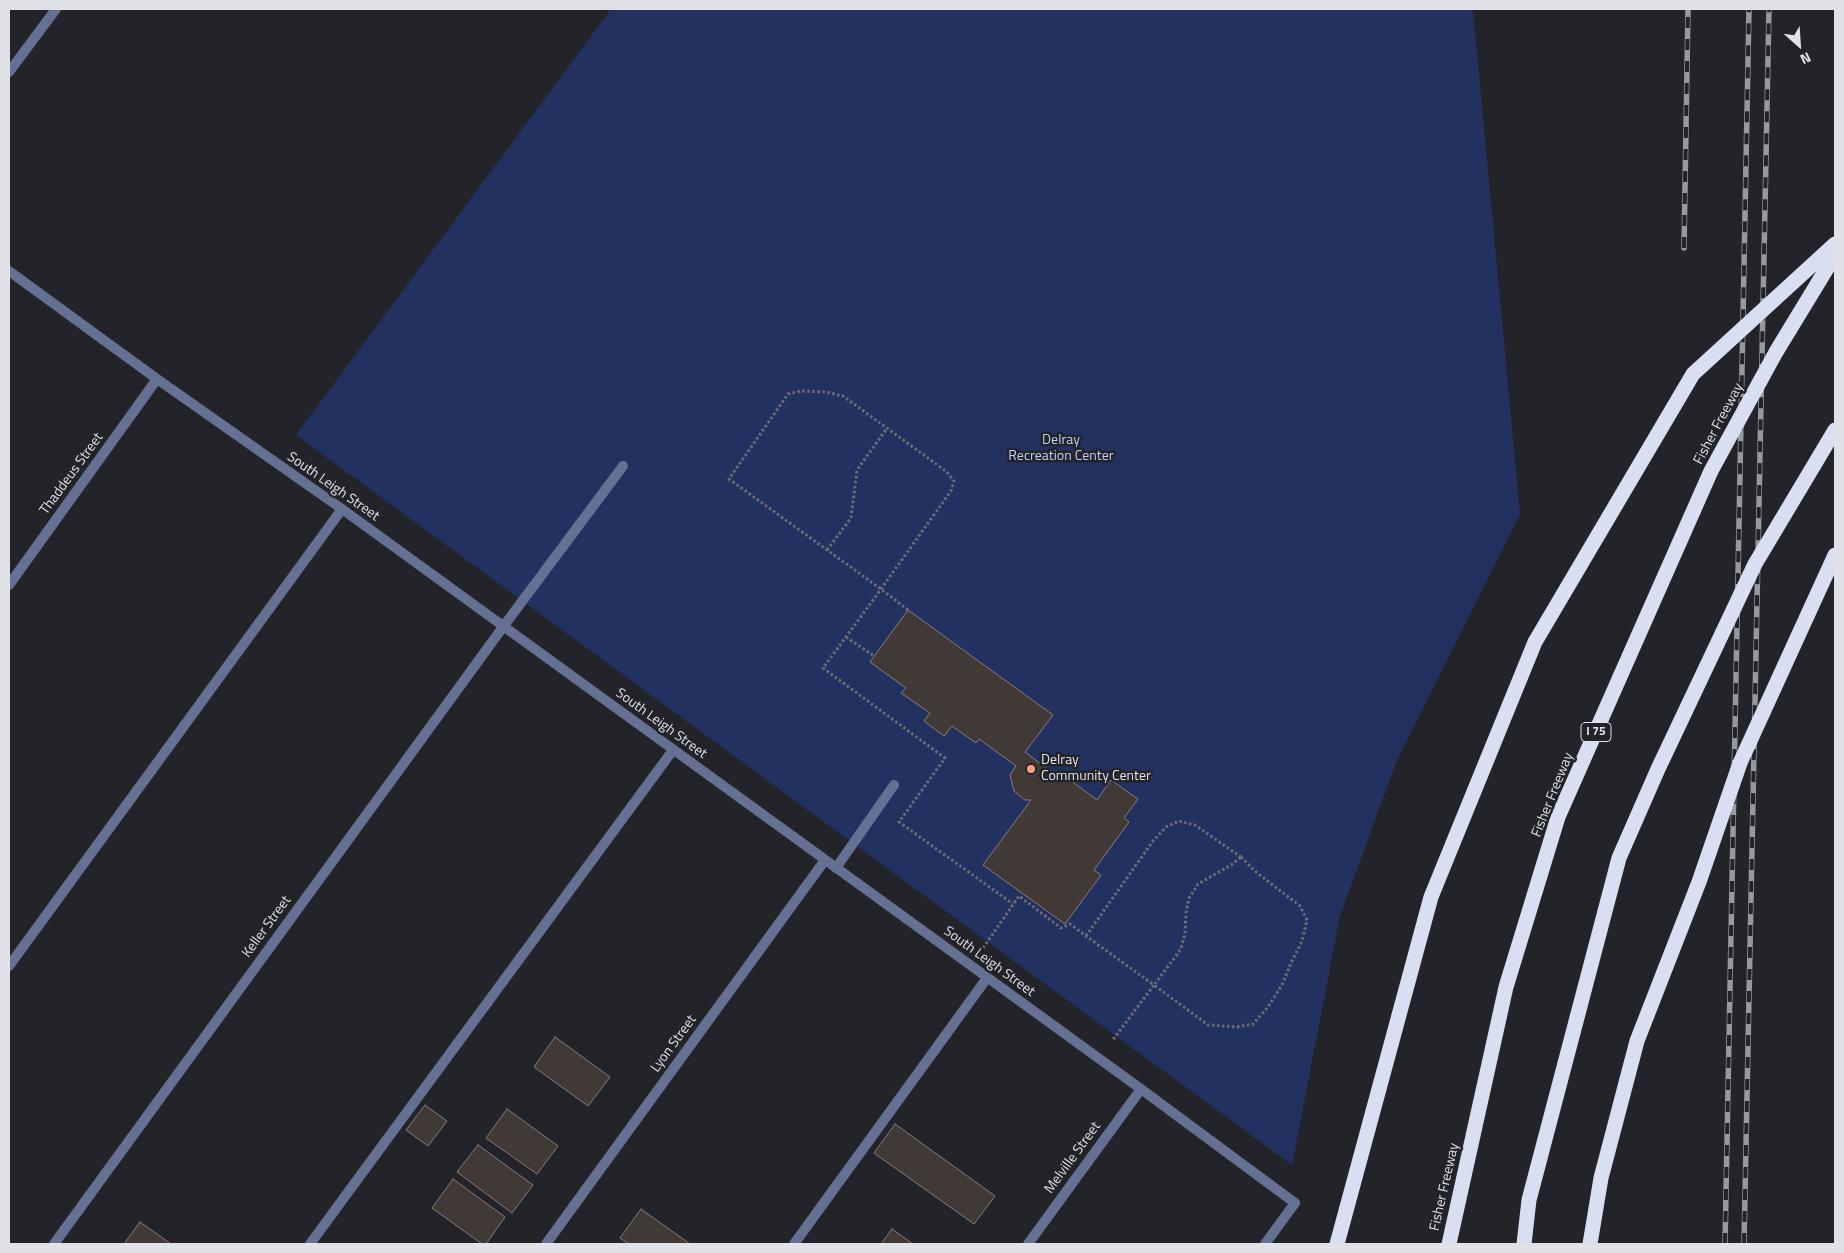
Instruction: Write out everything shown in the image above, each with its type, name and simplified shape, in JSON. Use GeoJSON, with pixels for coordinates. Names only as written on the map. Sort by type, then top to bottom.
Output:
{"type":"FeatureCollection","features":[{"type":"Feature","properties":{"kind":"highway"},"geometry":{"type":"LineString","coordinates":[[1337,1244],[1431,897],[1535,642],[1693,374],[1835,244]]}},
{"type":"Feature","properties":{"kind":"highway","name":"Fisher Freeway"},"geometry":{"type":"LineString","coordinates":[[1449,1244],[1506,987],[1558,817],[1711,471],[1776,352],[1835,254]]}},
{"type":"Feature","properties":{"kind":"highway"},"geometry":{"type":"LineString","coordinates":[[1524,1244],[1529,1200],[1619,858],[1658,769],[1755,564],[1835,430]]}},
{"type":"Feature","properties":{"kind":"highway"},"geometry":{"type":"LineString","coordinates":[[1590,1244],[1601,1178],[1637,1041],[1699,882],[1740,763],[1835,555]]}},
{"type":"Feature","properties":{"kind":"street"},"geometry":{"type":"LineString","coordinates":[[9,72],[56,9]]}},
{"type":"Feature","properties":{"kind":"street","name":"South Leigh Street"},"geometry":{"type":"LineString","coordinates":[[9,271],[1141,1088],[1295,1204],[1265,1244]]}},
{"type":"Feature","properties":{"kind":"street","name":"Thaddeus Street"},"geometry":{"type":"LineString","coordinates":[[9,585],[157,379]]}},
{"type":"Feature","properties":{"kind":"street","name":"Keller Street"},"geometry":{"type":"LineString","coordinates":[[54,1244],[503,627],[623,466]]}},
{"type":"Feature","properties":{"kind":"street"},"geometry":{"type":"LineString","coordinates":[[9,966],[342,510]]}},
{"type":"Feature","properties":{"kind":"street"},"geometry":{"type":"LineString","coordinates":[[310,1244],[674,750]]}},
{"type":"Feature","properties":{"kind":"street"},"geometry":{"type":"LineString","coordinates":[[836,868],[894,785]]}},
{"type":"Feature","properties":{"kind":"street","name":"Lyon Street"},"geometry":{"type":"LineString","coordinates":[[546,1244],[825,860]]}},
{"type":"Feature","properties":{"kind":"street"},"geometry":{"type":"LineString","coordinates":[[794,1244],[987,978]]}},
{"type":"Feature","properties":{"kind":"street","name":"Melville Street"},"geometry":{"type":"LineString","coordinates":[[1028,1244],[1141,1088]]}},
{"type":"Feature","properties":{"kind":"path"},"geometry":{"type":"LineString","coordinates":[[908,610],[881,589],[729,479],[788,394],[801,391],[826,392],[843,396],[947,472],[954,481],[951,491],[881,589],[823,668],[945,758],[899,822],[1013,904]]}},
{"type":"Feature","properties":{"kind":"path"},"geometry":{"type":"LineString","coordinates":[[827,550],[851,518],[857,470],[887,428]]}},
{"type":"Feature","properties":{"kind":"path"},"geometry":{"type":"LineString","coordinates":[[846,637],[874,656]]}},
{"type":"Feature","properties":{"kind":"path"},"geometry":{"type":"LineString","coordinates":[[982,951],[1019,896],[1061,928],[1070,924],[1086,936],[1154,985],[1208,1025],[1237,1027],[1253,1024],[1268,1007],[1282,986],[1302,941],[1307,920],[1300,906],[1256,872],[1240,856],[1195,824],[1179,820],[1166,827],[1153,841],[1086,936]]}},
{"type":"Feature","properties":{"kind":"path"},"geometry":{"type":"LineString","coordinates":[[1109,1045],[1181,949],[1189,898],[1198,884],[1231,865],[1240,856]]}},
{"type":"Feature","properties":{"kind":"green space","name":"Delray Recreation Center"},"geometry":{"type":"Polygon","coordinates":[[[611,9],[1473,9],[1520,514],[1397,760],[1340,916],[1292,1165],[296,435],[611,9]]]}},
{"type":"Feature","properties":{"kind":"building","name":"Delray Community Center"},"geometry":{"type":"Polygon","coordinates":[[[908,610],[1053,715],[1025,752],[1056,775],[1058,771],[1097,800],[1111,780],[1138,799],[1124,818],[1129,822],[1094,870],[1101,875],[1065,924],[983,865],[1031,800],[1025,800],[1014,791],[1010,775],[1016,766],[979,739],[976,743],[952,726],[944,736],[924,721],[930,713],[901,693],[906,688],[870,662],[908,610]]]}},
{"type":"Feature","properties":{"kind":"building"},"geometry":{"type":"Polygon","coordinates":[[[555,1037],[610,1077],[588,1106],[534,1067],[555,1037]]]}},
{"type":"Feature","properties":{"kind":"building"},"geometry":{"type":"Polygon","coordinates":[[[425,1105],[447,1121],[428,1146],[406,1130],[425,1105]]]}},
{"type":"Feature","properties":{"kind":"building"},"geometry":{"type":"Polygon","coordinates":[[[507,1109],[558,1146],[537,1174],[486,1138],[507,1109]]]}},
{"type":"Feature","properties":{"kind":"building"},"geometry":{"type":"Polygon","coordinates":[[[895,1124],[995,1196],[974,1224],[874,1153],[895,1124]]]}},
{"type":"Feature","properties":{"kind":"building"},"geometry":{"type":"Polygon","coordinates":[[[478,1145],[533,1185],[512,1213],[457,1172],[478,1145]]]}},
{"type":"Feature","properties":{"kind":"building"},"geometry":{"type":"Polygon","coordinates":[[[453,1179],[505,1217],[486,1244],[482,1244],[432,1208],[453,1179]]]}},
{"type":"Feature","properties":{"kind":"building"},"geometry":{"type":"Polygon","coordinates":[[[641,1209],[690,1244],[629,1244],[620,1238],[641,1209]]]}},
{"type":"Feature","properties":{"kind":"building"},"geometry":{"type":"Polygon","coordinates":[[[140,1222],[171,1244],[124,1244],[140,1222]]]}},
{"type":"Feature","properties":{"kind":"building"},"geometry":{"type":"Polygon","coordinates":[[[892,1229],[913,1244],[881,1244],[892,1229]]]}},
{"type":"Feature","properties":{"kind":"railway"},"geometry":{"type":"LineString","coordinates":[[1684,248],[1688,9]]}},
{"type":"Feature","properties":{"kind":"railway"},"geometry":{"type":"LineString","coordinates":[[1725,1244],[1749,9]]}},
{"type":"Feature","properties":{"kind":"railway"},"geometry":{"type":"LineString","coordinates":[[1744,1244],[1769,9]]}},
{"type":"Feature","properties":{"kind":"place","name":"Delray Community Center"},"geometry":{"type":"Point","coordinates":[1031,769]}}]}
